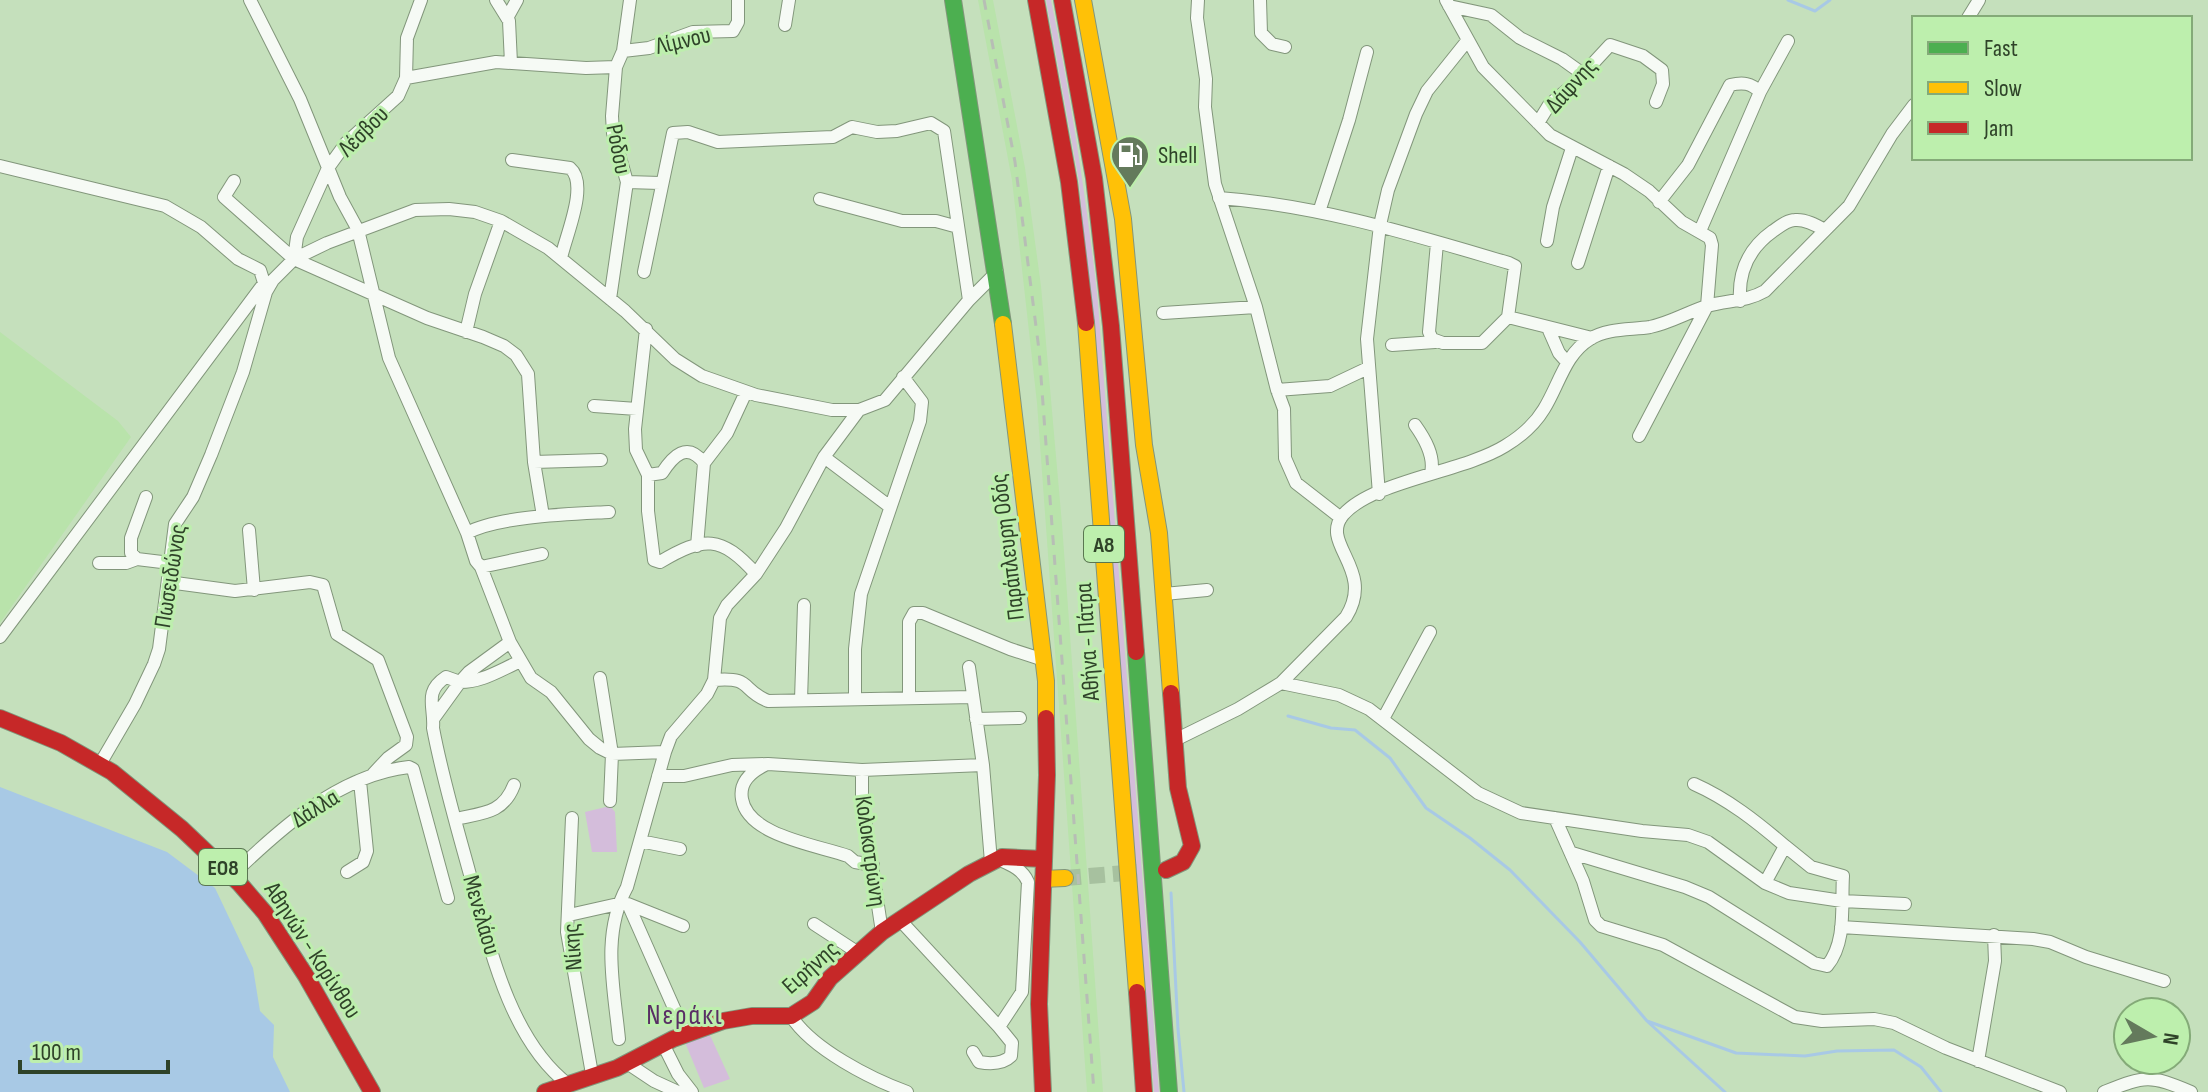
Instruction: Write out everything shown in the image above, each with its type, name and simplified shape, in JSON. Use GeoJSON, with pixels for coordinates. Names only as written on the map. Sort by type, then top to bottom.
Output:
{"type":"FeatureCollection","features":[{"type":"Feature","properties":{"kind":"main road","name":"Παράπλευρη Οδός"},"geometry":{"type":"LineString","coordinates":[[953,0],[997,272],[1044,660],[1048,718],[1039,1004],[1043,1092]]}},
{"type":"Feature","properties":{"kind":"main road","name":"Αθήνα - Πάτρα"},"geometry":{"type":"LineString","coordinates":[[1036,0],[1068,170],[1082,292],[1098,466],[1144,1092]]}},
{"type":"Feature","properties":{"kind":"main road","name":"Αθήνα - Πάτρα"},"geometry":{"type":"LineString","coordinates":[[1062,0],[1092,166],[1108,301],[1169,1092]]}},
{"type":"Feature","properties":{"kind":"main road"},"geometry":{"type":"LineString","coordinates":[[1083,0],[1123,219],[1144,445],[1157,519],[1178,788],[1192,846],[1191,853],[1181,864],[1166,870]]}},
{"type":"Feature","properties":{"kind":"main road","name":"Αθηνών - Κορίνθου"},"geometry":{"type":"LineString","coordinates":[[0,718],[61,743],[100,764],[182,829],[232,875],[265,913],[306,976],[372,1092]]}},
{"type":"Feature","properties":{"kind":"main road"},"geometry":{"type":"LineString","coordinates":[[994,861],[1007,857],[1044,859]]}},
{"type":"Feature","properties":{"kind":"main road","name":"Ειρήνης"},"geometry":{"type":"LineString","coordinates":[[545,1092],[627,1063],[685,1033],[739,1017],[791,1016],[813,1002],[830,978],[899,919],[994,861]]}},
{"type":"Feature","properties":{"kind":"main road"},"geometry":{"type":"LineString","coordinates":[[1043,879],[1065,878]]}},
{"type":"Feature","properties":{"kind":"street"},"geometry":{"type":"LineString","coordinates":[[250,0],[300,99],[358,230],[396,377],[467,533],[510,642],[531,678],[551,692],[581,731],[600,748],[612,754],[665,752]]}},
{"type":"Feature","properties":{"kind":"street"},"geometry":{"type":"LineString","coordinates":[[421,0],[407,38],[406,78],[475,64],[616,67]]}},
{"type":"Feature","properties":{"kind":"street"},"geometry":{"type":"LineString","coordinates":[[496,0],[507,18],[511,35],[511,63]]}},
{"type":"Feature","properties":{"kind":"street"},"geometry":{"type":"LineString","coordinates":[[507,18],[517,0]]}},
{"type":"Feature","properties":{"kind":"street","name":"Ρόδου"},"geometry":{"type":"LineString","coordinates":[[610,299],[627,182],[612,125],[616,67],[623,51],[630,0]]}},
{"type":"Feature","properties":{"kind":"street","name":"Λίμνου"},"geometry":{"type":"LineString","coordinates":[[623,51],[649,48],[693,32],[733,31],[738,22],[738,0]]}},
{"type":"Feature","properties":{"kind":"street"},"geometry":{"type":"LineString","coordinates":[[785,25],[789,0]]}},
{"type":"Feature","properties":{"kind":"street"},"geometry":{"type":"LineString","coordinates":[[1198,0],[1197,18],[1206,79],[1205,107],[1219,198],[1256,307],[1286,414],[1285,458],[1288,470],[1296,483],[1341,518]]}},
{"type":"Feature","properties":{"kind":"street"},"geometry":{"type":"LineString","coordinates":[[1260,0],[1261,33],[1272,44],[1285,47]]}},
{"type":"Feature","properties":{"kind":"street"},"geometry":{"type":"LineString","coordinates":[[1448,3],[1489,75],[1550,135],[1640,185],[1682,222],[1710,238],[1707,306],[1639,436]]}},
{"type":"Feature","properties":{"kind":"street"},"geometry":{"type":"LineString","coordinates":[[1448,3],[1491,15],[1520,38],[1562,59],[1583,74]]}},
{"type":"Feature","properties":{"kind":"street"},"geometry":{"type":"LineString","coordinates":[[1379,494],[1367,339],[1380,225],[1388,190],[1416,114],[1427,91],[1467,41]]}},
{"type":"Feature","properties":{"kind":"street"},"geometry":{"type":"LineString","coordinates":[[1700,231],[1760,92],[1788,41]]}},
{"type":"Feature","properties":{"kind":"street","name":"Δάφνης"},"geometry":{"type":"LineString","coordinates":[[1538,123],[1549,105],[1610,45],[1643,56],[1662,70],[1663,84],[1656,102]]}},
{"type":"Feature","properties":{"kind":"street"},"geometry":{"type":"LineString","coordinates":[[1319,212],[1367,52]]}},
{"type":"Feature","properties":{"kind":"street","name":"Λέσβου"},"geometry":{"type":"LineString","coordinates":[[294,259],[297,237],[328,168],[346,143],[398,96],[406,78]]}},
{"type":"Feature","properties":{"kind":"street"},"geometry":{"type":"LineString","coordinates":[[1659,202],[1701,144],[1730,85],[1747,83],[1760,92]]}},
{"type":"Feature","properties":{"kind":"street"},"geometry":{"type":"LineString","coordinates":[[1175,740],[1238,709],[1281,683],[1346,617],[1356,599],[1355,577],[1338,540],[1337,526],[1351,509],[1431,473],[1472,462],[1519,436],[1543,410],[1567,362],[1577,349],[1592,338],[1661,325],[1707,306],[1752,299],[1765,291],[1859,193],[1892,134],[1912,108]]}},
{"type":"Feature","properties":{"kind":"street"},"geometry":{"type":"LineString","coordinates":[[644,272],[660,183],[670,139],[676,131],[718,142],[833,137],[852,127],[884,132],[931,123],[944,131],[969,300]]}},
{"type":"Feature","properties":{"kind":"street"},"geometry":{"type":"LineString","coordinates":[[1547,241],[1553,207],[1572,148]]}},
{"type":"Feature","properties":{"kind":"street"},"geometry":{"type":"LineString","coordinates":[[512,160],[570,168],[575,172],[579,180],[578,192],[561,258]]}},
{"type":"Feature","properties":{"kind":"street"},"geometry":{"type":"LineString","coordinates":[[0,166],[165,206],[201,227],[238,259],[260,270],[265,287],[0,637]]}},
{"type":"Feature","properties":{"kind":"street"},"geometry":{"type":"LineString","coordinates":[[1578,263],[1609,166]]}},
{"type":"Feature","properties":{"kind":"street"},"geometry":{"type":"LineString","coordinates":[[234,181],[224,197],[294,259],[427,318],[504,346],[525,366],[534,462],[543,516]]}},
{"type":"Feature","properties":{"kind":"street"},"geometry":{"type":"LineString","coordinates":[[627,182],[660,183]]}},
{"type":"Feature","properties":{"kind":"street"},"geometry":{"type":"LineString","coordinates":[[1219,198],[1256,201],[1380,225],[1515,266],[1508,317],[1482,343],[1392,345]]}},
{"type":"Feature","properties":{"kind":"street"},"geometry":{"type":"LineString","coordinates":[[820,199],[902,221],[936,221],[958,227]]}},
{"type":"Feature","properties":{"kind":"street"},"geometry":{"type":"LineString","coordinates":[[294,259],[358,230],[425,208],[467,211],[501,221],[561,258],[688,368],[746,392],[832,410],[859,410],[885,400],[969,300],[997,272]]}},
{"type":"Feature","properties":{"kind":"street"},"geometry":{"type":"LineString","coordinates":[[1740,301],[1739,289],[1746,261],[1762,239],[1796,219],[1825,230]]}},
{"type":"Feature","properties":{"kind":"street"},"geometry":{"type":"LineString","coordinates":[[466,332],[475,294],[501,221]]}},
{"type":"Feature","properties":{"kind":"street"},"geometry":{"type":"LineString","coordinates":[[1435,342],[1429,332],[1437,243]]}},
{"type":"Feature","properties":{"kind":"street","name":"Πωσειδώνος"},"geometry":{"type":"LineString","coordinates":[[100,764],[154,664],[175,524],[193,497],[243,372],[265,287],[294,259]]}},
{"type":"Feature","properties":{"kind":"street"},"geometry":{"type":"LineString","coordinates":[[1163,313],[1256,307]]}},
{"type":"Feature","properties":{"kind":"street"},"geometry":{"type":"LineString","coordinates":[[1508,317],[1592,338]]}},
{"type":"Feature","properties":{"kind":"street"},"geometry":{"type":"LineString","coordinates":[[1548,328],[1559,353],[1567,362]]}},
{"type":"Feature","properties":{"kind":"street"},"geometry":{"type":"LineString","coordinates":[[646,329],[636,450],[648,475],[654,560],[660,562],[705,543],[728,547],[756,574]]}},
{"type":"Feature","properties":{"kind":"street"},"geometry":{"type":"LineString","coordinates":[[1277,390],[1330,386],[1368,368]]}},
{"type":"Feature","properties":{"kind":"street"},"geometry":{"type":"LineString","coordinates":[[855,699],[857,612],[921,410],[922,402],[903,377]]}},
{"type":"Feature","properties":{"kind":"street"},"geometry":{"type":"LineString","coordinates":[[697,546],[704,463],[732,426],[746,392]]}},
{"type":"Feature","properties":{"kind":"street"},"geometry":{"type":"LineString","coordinates":[[594,406],[637,409]]}},
{"type":"Feature","properties":{"kind":"street"},"geometry":{"type":"LineString","coordinates":[[619,1039],[610,963],[612,932],[623,904],[671,736],[699,705],[714,680],[720,618],[727,605],[756,574],[786,528],[824,457],[859,410]]}},
{"type":"Feature","properties":{"kind":"street"},"geometry":{"type":"LineString","coordinates":[[1415,425],[1429,451],[1433,468],[1431,473]]}},
{"type":"Feature","properties":{"kind":"street"},"geometry":{"type":"LineString","coordinates":[[648,475],[662,473],[672,457],[680,453],[697,456],[704,463]]}},
{"type":"Feature","properties":{"kind":"street"},"geometry":{"type":"LineString","coordinates":[[824,457],[889,506]]}},
{"type":"Feature","properties":{"kind":"street"},"geometry":{"type":"LineString","coordinates":[[534,462],[601,460]]}},
{"type":"Feature","properties":{"kind":"street"},"geometry":{"type":"LineString","coordinates":[[137,559],[131,553],[131,538],[146,497]]}},
{"type":"Feature","properties":{"kind":"street"},"geometry":{"type":"LineString","coordinates":[[467,533],[487,526],[543,516],[609,512]]}},
{"type":"Feature","properties":{"kind":"street"},"geometry":{"type":"LineString","coordinates":[[249,530],[254,590]]}},
{"type":"Feature","properties":{"kind":"street"},"geometry":{"type":"LineString","coordinates":[[481,567],[542,554]]}},
{"type":"Feature","properties":{"kind":"street"},"geometry":{"type":"LineString","coordinates":[[99,563],[126,563],[137,559],[170,563]]}},
{"type":"Feature","properties":{"kind":"street"},"geometry":{"type":"LineString","coordinates":[[168,582],[224,590],[254,590],[310,582],[323,585],[337,634],[378,660],[407,737],[406,745],[373,774]]}},
{"type":"Feature","properties":{"kind":"street"},"geometry":{"type":"LineString","coordinates":[[1164,594],[1207,590]]}},
{"type":"Feature","properties":{"kind":"street"},"geometry":{"type":"LineString","coordinates":[[801,700],[804,605]]}},
{"type":"Feature","properties":{"kind":"street"},"geometry":{"type":"LineString","coordinates":[[909,698],[909,622],[914,613],[923,613],[1044,660]]}},
{"type":"Feature","properties":{"kind":"street"},"geometry":{"type":"LineString","coordinates":[[1383,719],[1430,632]]}},
{"type":"Feature","properties":{"kind":"street"},"geometry":{"type":"LineString","coordinates":[[460,682],[510,642]]}},
{"type":"Feature","properties":{"kind":"street"},"geometry":{"type":"LineString","coordinates":[[407,737],[433,723],[430,705],[437,684],[446,677],[460,682],[474,682],[521,661]]}},
{"type":"Feature","properties":{"kind":"street"},"geometry":{"type":"LineString","coordinates":[[969,667],[994,861],[1012,865],[1025,874],[1028,882],[1022,992],[999,1027]]}},
{"type":"Feature","properties":{"kind":"street"},"geometry":{"type":"LineString","coordinates":[[600,678],[612,754],[610,801]]}},
{"type":"Feature","properties":{"kind":"street"},"geometry":{"type":"LineString","coordinates":[[714,680],[741,681],[768,701],[973,697]]}},
{"type":"Feature","properties":{"kind":"street"},"geometry":{"type":"LineString","coordinates":[[1281,683],[1354,701],[1383,719],[1488,799],[1521,813],[1704,839],[1765,883],[1798,895],[1905,904]]}},
{"type":"Feature","properties":{"kind":"street"},"geometry":{"type":"LineString","coordinates":[[976,719],[1020,718]]}},
{"type":"Feature","properties":{"kind":"street","name":"Μενελάου"},"geometry":{"type":"LineString","coordinates":[[433,723],[455,819],[493,955],[513,1007],[542,1057],[569,1085]]}},
{"type":"Feature","properties":{"kind":"street"},"geometry":{"type":"LineString","coordinates":[[768,764],[757,769],[742,785],[742,802],[752,820],[767,831],[848,856],[855,862],[873,865]]}},
{"type":"Feature","properties":{"kind":"street"},"geometry":{"type":"LineString","coordinates":[[658,776],[698,774],[732,765],[862,770],[983,765]]}},
{"type":"Feature","properties":{"kind":"street","name":"Δάλλα"},"geometry":{"type":"LineString","coordinates":[[232,875],[304,811],[373,774],[406,768],[413,769],[448,898]]}},
{"type":"Feature","properties":{"kind":"street","name":"Κολοκοτρώνη"},"geometry":{"type":"LineString","coordinates":[[862,770],[862,800],[882,932]]}},
{"type":"Feature","properties":{"kind":"street"},"geometry":{"type":"LineString","coordinates":[[347,872],[363,862],[367,851],[360,781]]}},
{"type":"Feature","properties":{"kind":"street"},"geometry":{"type":"LineString","coordinates":[[1572,853],[1709,897],[1822,966],[1830,963],[1841,927],[1843,876],[1811,867],[1756,822],[1694,784]]}},
{"type":"Feature","properties":{"kind":"street"},"geometry":{"type":"LineString","coordinates":[[455,819],[499,809],[510,796],[514,785]]}},
{"type":"Feature","properties":{"kind":"street","name":"Νίκης"},"geometry":{"type":"LineString","coordinates":[[572,818],[567,932],[592,1074]]}},
{"type":"Feature","properties":{"kind":"street"},"geometry":{"type":"LineString","coordinates":[[1555,818],[1572,853],[1595,920],[1601,926],[1663,945],[1795,1017],[1822,1021],[1874,1019],[1894,1023],[1978,1061],[2060,1092]]}},
{"type":"Feature","properties":{"kind":"street"},"geometry":{"type":"LineString","coordinates":[[640,841],[680,849]]}},
{"type":"Feature","properties":{"kind":"street"},"geometry":{"type":"LineString","coordinates":[[1765,883],[1785,846]]}},
{"type":"Feature","properties":{"kind":"street"},"geometry":{"type":"LineString","coordinates":[[623,904],[685,1033]]}},
{"type":"Feature","properties":{"kind":"street"},"geometry":{"type":"LineString","coordinates":[[569,915],[623,904],[683,926]]}},
{"type":"Feature","properties":{"kind":"street"},"geometry":{"type":"LineString","coordinates":[[899,919],[1012,1043],[1011,1056],[1007,1060],[979,1062],[973,1052]]}},
{"type":"Feature","properties":{"kind":"street"},"geometry":{"type":"LineString","coordinates":[[814,924],[860,954]]}},
{"type":"Feature","properties":{"kind":"street"},"geometry":{"type":"LineString","coordinates":[[1841,927],[1994,935],[2050,942],[2086,957],[2164,981]]}},
{"type":"Feature","properties":{"kind":"street"},"geometry":{"type":"LineString","coordinates":[[1978,1061],[1995,961],[1994,935]]}},
{"type":"Feature","properties":{"kind":"street"},"geometry":{"type":"LineString","coordinates":[[791,1016],[810,1038],[876,1079],[907,1092]]}},
{"type":"Feature","properties":{"kind":"street"},"geometry":{"type":"LineString","coordinates":[[663,1044],[678,1074],[692,1092]]}},
{"type":"Feature","properties":{"kind":"street"},"geometry":{"type":"LineString","coordinates":[[627,1063],[678,1092]]}},
{"type":"Feature","properties":{"kind":"street"},"geometry":{"type":"LineString","coordinates":[[2104,1092],[2145,1077],[2191,1092]]}},
{"type":"Feature","properties":{"kind":"shaded area"},"geometry":{"type":"Polygon","coordinates":[[[978,0],[993,0],[1025,168],[1041,286],[1062,524],[1103,1092],[1087,1092],[1037,403],[1012,180],[978,0]]]}},
{"type":"Feature","properties":{"kind":"shaded area"},"geometry":{"type":"Polygon","coordinates":[[[1046,0],[1051,0],[1072,113],[1098,303],[1159,1092],[1154,1092],[1079,181],[1046,0]]]}},
{"type":"Feature","properties":{"kind":"shaded area"},"geometry":{"type":"Polygon","coordinates":[[[0,332],[118,421],[131,437],[0,623],[0,332]]]}},
{"type":"Feature","properties":{"kind":"shaded area"},"geometry":{"type":"Polygon","coordinates":[[[610,806],[615,812],[617,852],[592,852],[585,812],[610,806]]]}},
{"type":"Feature","properties":{"kind":"shaded area"},"geometry":{"type":"Polygon","coordinates":[[[709,1033],[730,1079],[704,1088],[684,1040],[709,1033]]]}},
{"type":"Feature","properties":{"kind":"water"},"geometry":{"type":"Polygon","coordinates":[[[0,787],[167,852],[215,888],[253,968],[260,1011],[274,1025],[273,1057],[290,1092],[0,1092],[0,787]]]}},
{"type":"Feature","properties":{"kind":"waterway"},"geometry":{"type":"LineString","coordinates":[[1788,0],[1815,11],[1830,0]]}},
{"type":"Feature","properties":{"kind":"waterway"},"geometry":{"type":"LineString","coordinates":[[1288,716],[1331,728],[1355,730],[1390,758],[1426,808],[1510,870],[1580,942],[1647,1021],[1736,1053],[1805,1056],[1837,1051],[1894,1050],[1921,1067],[1941,1092]]}},
{"type":"Feature","properties":{"kind":"waterway"},"geometry":{"type":"LineString","coordinates":[[1171,893],[1184,1092]]}},
{"type":"Feature","properties":{"kind":"waterway"},"geometry":{"type":"LineString","coordinates":[[1648,1022],[1725,1092]]}},
{"type":"Feature","properties":{"kind":"tunnel"},"geometry":{"type":"LineString","coordinates":[[1065,878],[1137,872]]}},
{"type":"Feature","properties":{"kind":"railway"},"geometry":{"type":"LineString","coordinates":[[984,0],[1015,162],[1039,350],[1094,1092]]}},
{"type":"Feature","properties":{"kind":"traffic: fast"},"geometry":{"type":"LineString","coordinates":[[953,0],[1003,324]]}},
{"type":"Feature","properties":{"kind":"traffic: fast"},"geometry":{"type":"LineString","coordinates":[[1136,652],[1169,1092]]}},
{"type":"Feature","properties":{"kind":"traffic: slow"},"geometry":{"type":"LineString","coordinates":[[1083,0],[1123,219],[1144,445],[1159,533],[1171,693]]}},
{"type":"Feature","properties":{"kind":"traffic: slow"},"geometry":{"type":"LineString","coordinates":[[1086,323],[1137,992]]}},
{"type":"Feature","properties":{"kind":"traffic: slow"},"geometry":{"type":"LineString","coordinates":[[1003,324],[1046,681],[1046,718]]}},
{"type":"Feature","properties":{"kind":"traffic: slow"},"geometry":{"type":"LineString","coordinates":[[1043,879],[1065,878]]}},
{"type":"Feature","properties":{"kind":"traffic: jam"},"geometry":{"type":"LineString","coordinates":[[1036,0],[1069,182],[1086,323]]}},
{"type":"Feature","properties":{"kind":"traffic: jam"},"geometry":{"type":"LineString","coordinates":[[1062,0],[1094,178],[1111,326],[1136,652]]}},
{"type":"Feature","properties":{"kind":"traffic: jam"},"geometry":{"type":"LineString","coordinates":[[1166,870],[1183,862],[1192,846],[1178,788],[1171,693]]}},
{"type":"Feature","properties":{"kind":"traffic: jam"},"geometry":{"type":"LineString","coordinates":[[0,718],[61,743],[112,772],[182,829],[240,884],[265,913],[306,976],[372,1092]]}},
{"type":"Feature","properties":{"kind":"traffic: jam"},"geometry":{"type":"LineString","coordinates":[[1043,1092],[1039,1004],[1046,718]]}},
{"type":"Feature","properties":{"kind":"traffic: jam"},"geometry":{"type":"LineString","coordinates":[[545,1092],[617,1068],[673,1039],[723,1021],[752,1016],[791,1016],[813,1002],[830,978],[882,932],[969,874],[1002,857],[1044,859]]}},
{"type":"Feature","properties":{"kind":"traffic: jam"},"geometry":{"type":"LineString","coordinates":[[1137,992],[1144,1092]]}},
{"type":"Feature","properties":{"kind":"place","name":"Shell"},"geometry":{"type":"Point","coordinates":[1130,189]}},
{"type":"Feature","properties":{"kind":"district","name":"Νεράκι"},"geometry":{"type":"Point","coordinates":[685,1014]}}]}
